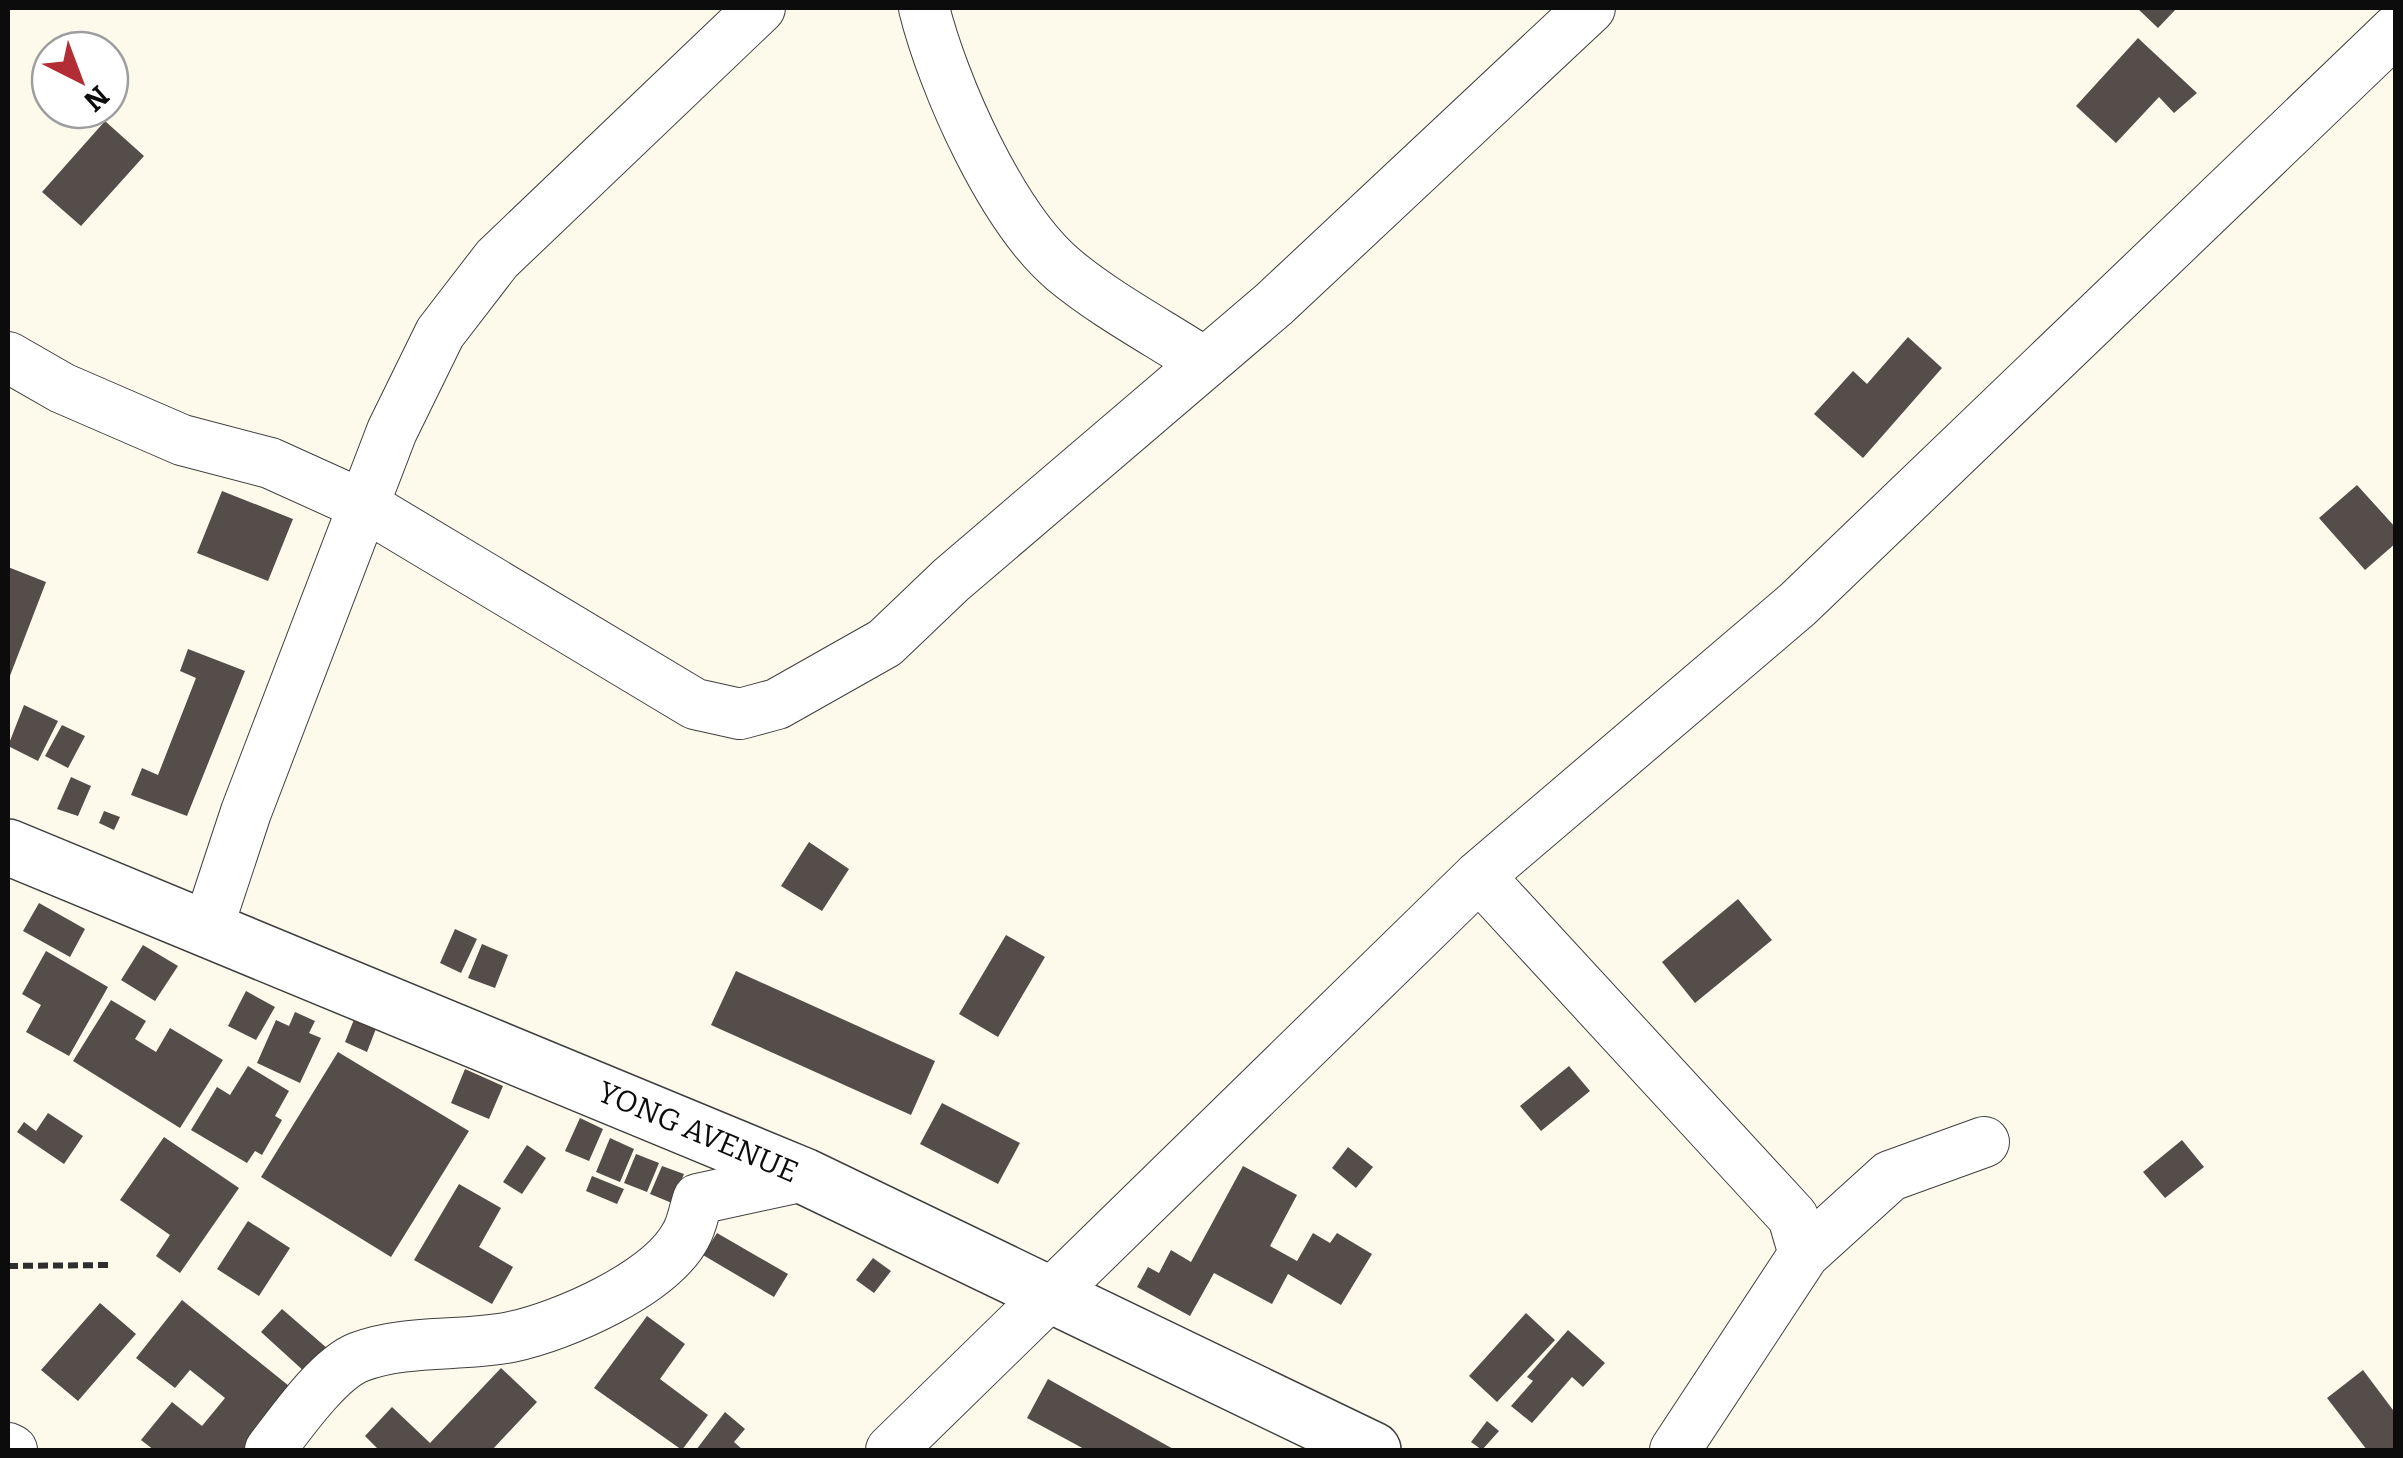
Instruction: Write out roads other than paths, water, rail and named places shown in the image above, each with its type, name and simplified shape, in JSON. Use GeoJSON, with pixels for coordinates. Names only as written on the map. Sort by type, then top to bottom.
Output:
{"type":"FeatureCollection","features":[{"type":"Feature","properties":{"kind":"street"},"geometry":{"type":"LineString","coordinates":[[207,930],[246,812],[365,506],[419,375],[466,294],[760,8]]}},
{"type":"Feature","properties":{"kind":"street"},"geometry":{"type":"LineString","coordinates":[[924,8],[951,89],[998,184],[1038,241],[1064,269],[1205,364]]}},
{"type":"Feature","properties":{"kind":"street"},"geometry":{"type":"LineString","coordinates":[[8,357],[62,388],[182,440],[270,464],[365,506],[695,704],[740,714],[777,704],[884,643],[951,580],[1205,364],[1590,8]]}},
{"type":"Feature","properties":{"kind":"street"},"geometry":{"type":"LineString","coordinates":[[891,1450],[1479,876],[1798,604],[2396,30]]}},
{"type":"Feature","properties":{"kind":"street","name":"YONG AVENUE"},"geometry":{"type":"LineString","coordinates":[[8,848],[804,1176],[1373,1450]]}},
{"type":"Feature","properties":{"kind":"street"},"geometry":{"type":"LineString","coordinates":[[1479,876],[1793,1217],[1804,1254]]}},
{"type":"Feature","properties":{"kind":"street"},"geometry":{"type":"LineString","coordinates":[[1675,1450],[1804,1254],[1890,1176],[1984,1142]]}},
{"type":"Feature","properties":{"kind":"street"},"geometry":{"type":"LineString","coordinates":[[270,1450],[306,1403],[356,1358],[450,1341],[510,1337],[596,1306],[656,1271],[686,1237],[698,1199],[804,1176]]}}]}
